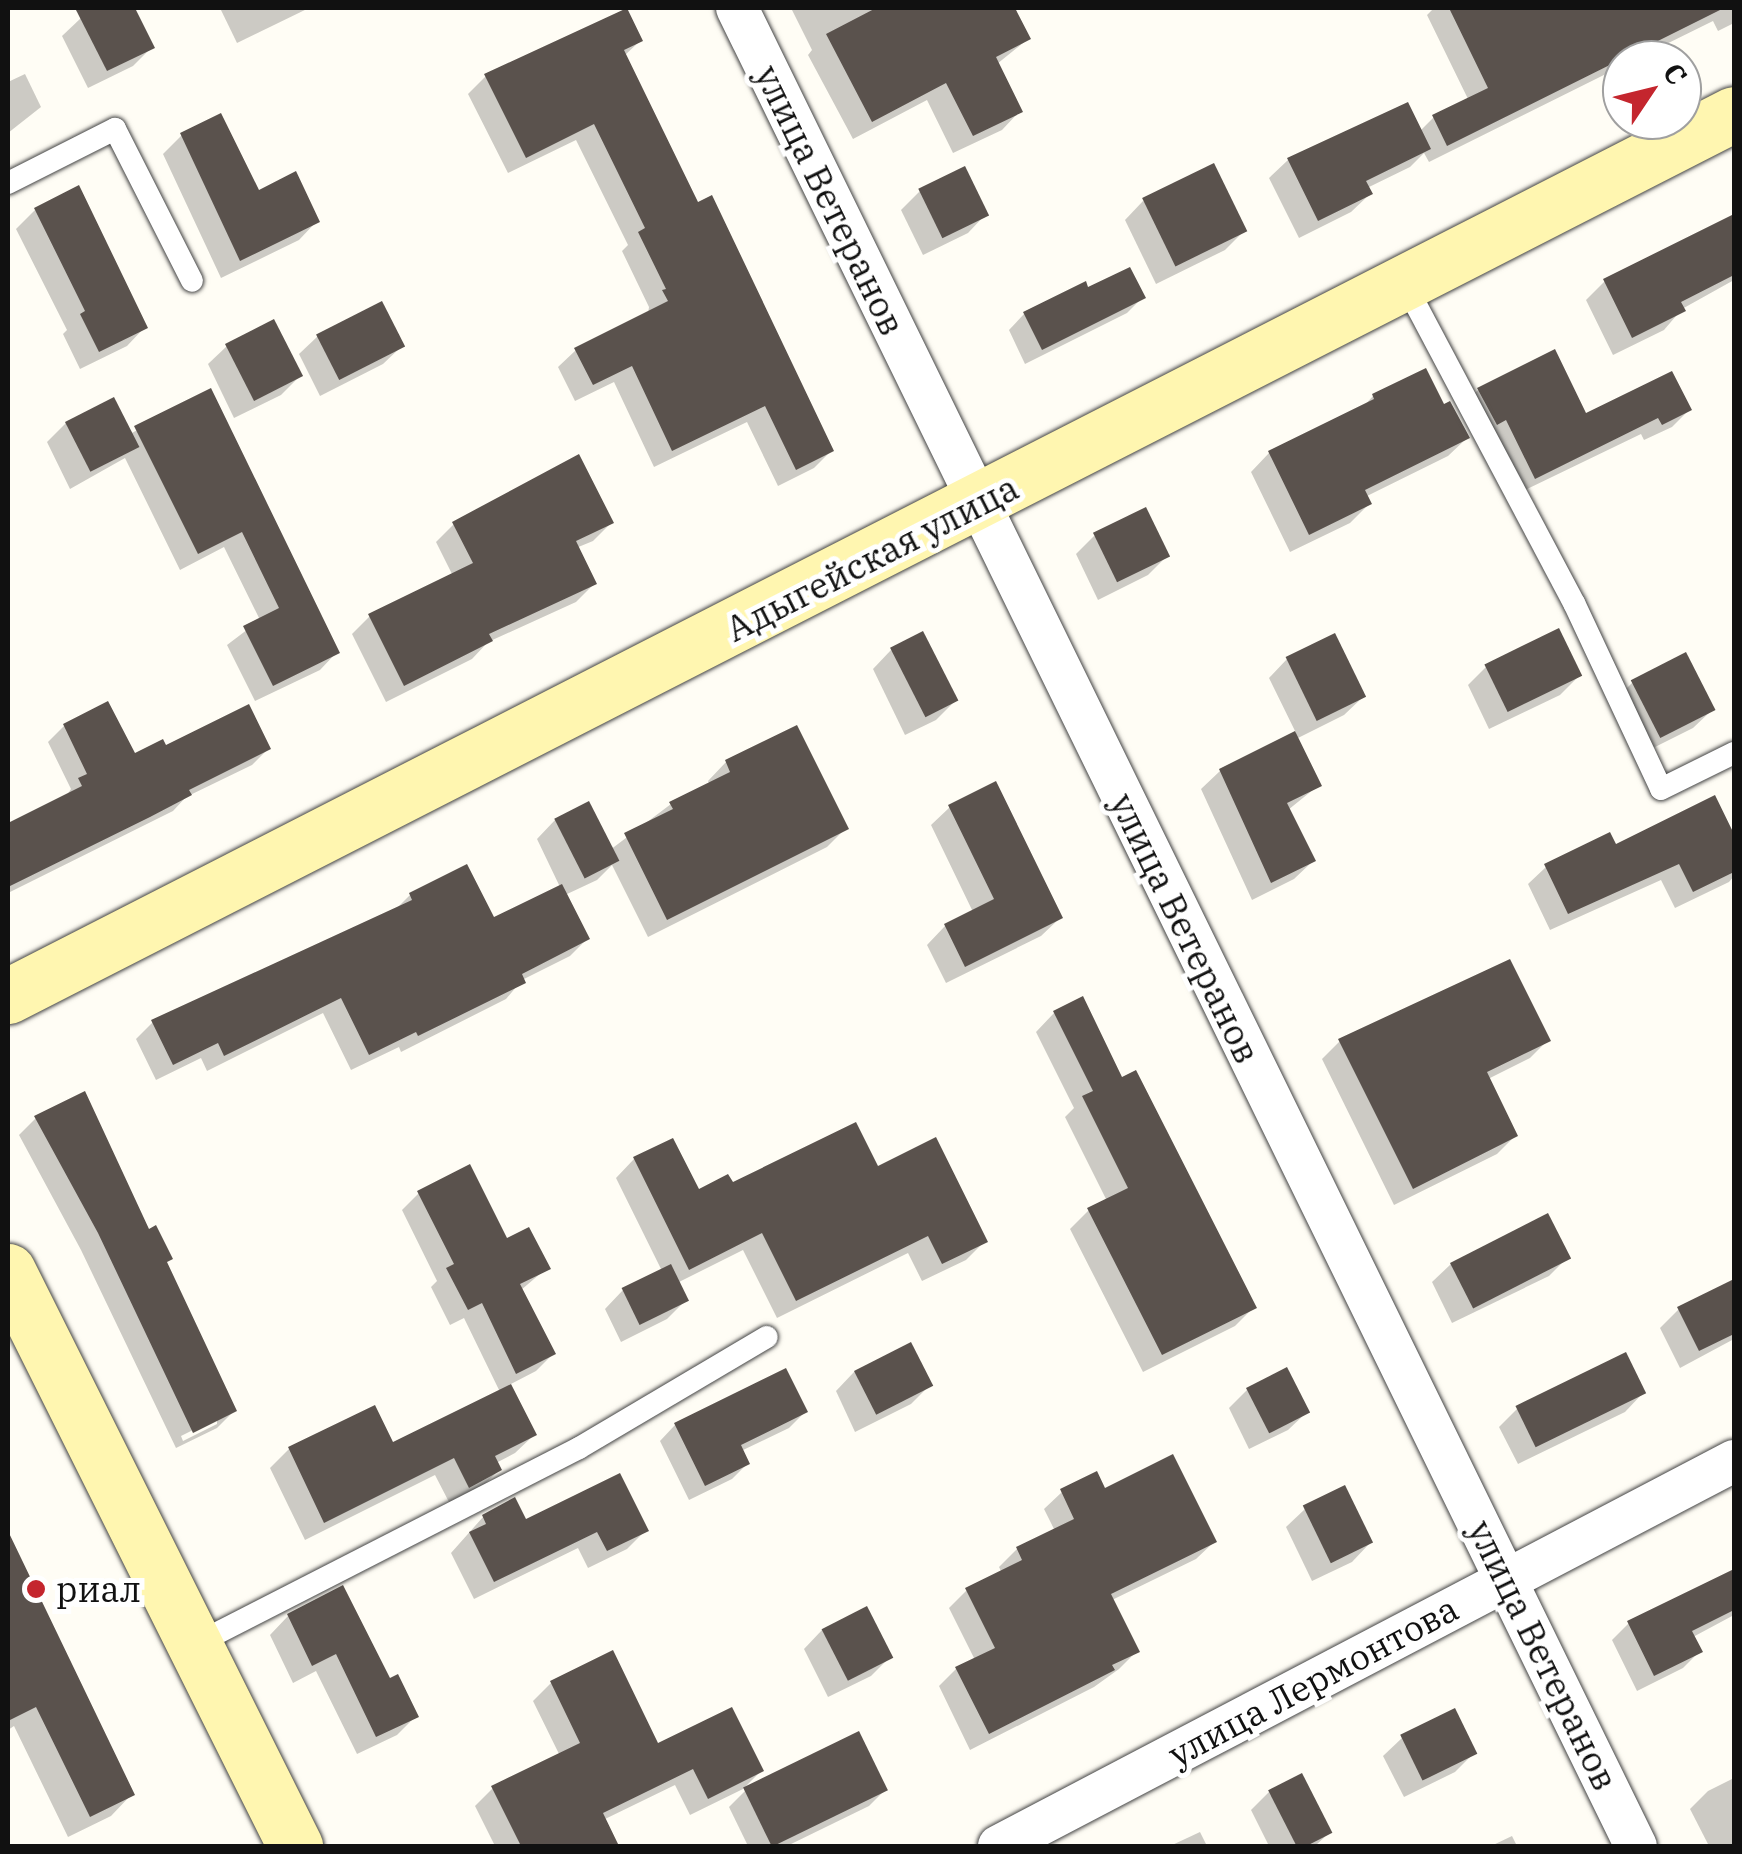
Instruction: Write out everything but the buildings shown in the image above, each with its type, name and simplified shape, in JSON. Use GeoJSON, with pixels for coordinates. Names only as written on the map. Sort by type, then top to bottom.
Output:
{"type":"FeatureCollection","features":[{"type":"Feature","properties":{"kind":"main road","name":"Адыгейская улица"},"geometry":{"type":"LineString","coordinates":[[8,996],[1734,114]]}},
{"type":"Feature","properties":{"kind":"main road"},"geometry":{"type":"LineString","coordinates":[[8,1271],[294,1846]]}},
{"type":"Feature","properties":{"kind":"street","name":"улица Ветеранов"},"geometry":{"type":"LineString","coordinates":[[737,8],[1636,1846]]}},
{"type":"Feature","properties":{"kind":"street","name":"улица Лермонтова"},"geometry":{"type":"LineString","coordinates":[[998,1846],[1734,1461]]}},
{"type":"Feature","properties":{"kind":"lane"},"geometry":{"type":"LineString","coordinates":[[8,183],[115,129],[192,281]]}},
{"type":"Feature","properties":{"kind":"lane"},"geometry":{"type":"LineString","coordinates":[[1405,284],[1574,603],[1662,789],[1734,753]]}},
{"type":"Feature","properties":{"kind":"lane"},"geometry":{"type":"LineString","coordinates":[[194,1645],[580,1448],[767,1336]]}},
{"type":"Feature","properties":{"kind":"place","name":"риал"},"geometry":{"type":"Point","coordinates":[36,1589]}}]}
